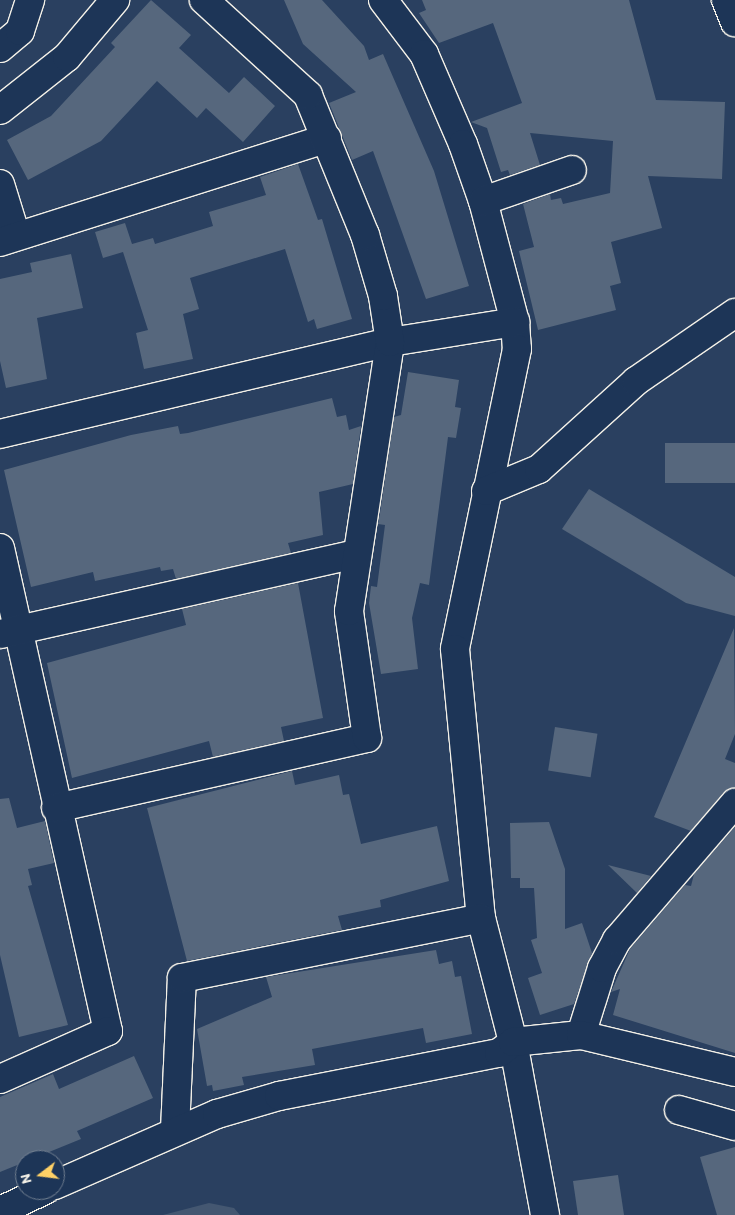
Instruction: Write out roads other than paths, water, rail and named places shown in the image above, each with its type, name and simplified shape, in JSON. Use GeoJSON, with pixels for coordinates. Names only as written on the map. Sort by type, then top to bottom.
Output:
{"type":"FeatureCollection","features":[{"type":"Feature","properties":{"kind":"street"},"geometry":{"type":"LineString","coordinates":[[0,48],[20,31],[30,0]]}},
{"type":"Feature","properties":{"kind":"street"},"geometry":{"type":"LineString","coordinates":[[0,110],[67,58],[115,0]]}},
{"type":"Feature","properties":{"kind":"street"},"geometry":{"type":"LineString","coordinates":[[56,808],[368,738],[350,611],[355,554],[390,342],[383,296],[365,236],[308,95],[204,0]]}},
{"type":"Feature","properties":{"kind":"street"},"geometry":{"type":"LineString","coordinates":[[384,0],[424,54],[483,201],[515,322],[516,349],[455,648],[481,918],[513,1042],[545,1215]]}},
{"type":"Feature","properties":{"kind":"street"},"geometry":{"type":"LineString","coordinates":[[726,0],[735,22]]}},
{"type":"Feature","properties":{"kind":"street"},"geometry":{"type":"LineString","coordinates":[[0,184],[8,239],[327,138]]}},
{"type":"Feature","properties":{"kind":"street"},"geometry":{"type":"LineString","coordinates":[[483,201],[572,170]]}},
{"type":"Feature","properties":{"kind":"street"},"geometry":{"type":"LineString","coordinates":[[486,491],[539,469],[636,381],[735,313]]}},
{"type":"Feature","properties":{"kind":"street"},"geometry":{"type":"LineString","coordinates":[[0,434],[390,342],[515,322]]}},
{"type":"Feature","properties":{"kind":"street"},"geometry":{"type":"LineString","coordinates":[[0,548],[9,633],[56,808],[108,1031],[0,1079]]}},
{"type":"Feature","properties":{"kind":"street"},"geometry":{"type":"LineString","coordinates":[[9,633],[355,554]]}},
{"type":"Feature","properties":{"kind":"street"},"geometry":{"type":"LineString","coordinates":[[581,1035],[602,968],[617,940],[735,803]]}},
{"type":"Feature","properties":{"kind":"street"},"geometry":{"type":"LineString","coordinates":[[175,1130],[182,978],[481,918]]}},
{"type":"Feature","properties":{"kind":"street"},"geometry":{"type":"LineString","coordinates":[[65,1180],[175,1130],[279,1096],[499,1053],[513,1042],[581,1035],[735,1072]]}},
{"type":"Feature","properties":{"kind":"street"},"geometry":{"type":"LineString","coordinates":[[679,1110],[735,1126]]}},
{"type":"Feature","properties":{"kind":"street"},"geometry":{"type":"LineString","coordinates":[[0,1211],[24,1200]]}}]}
